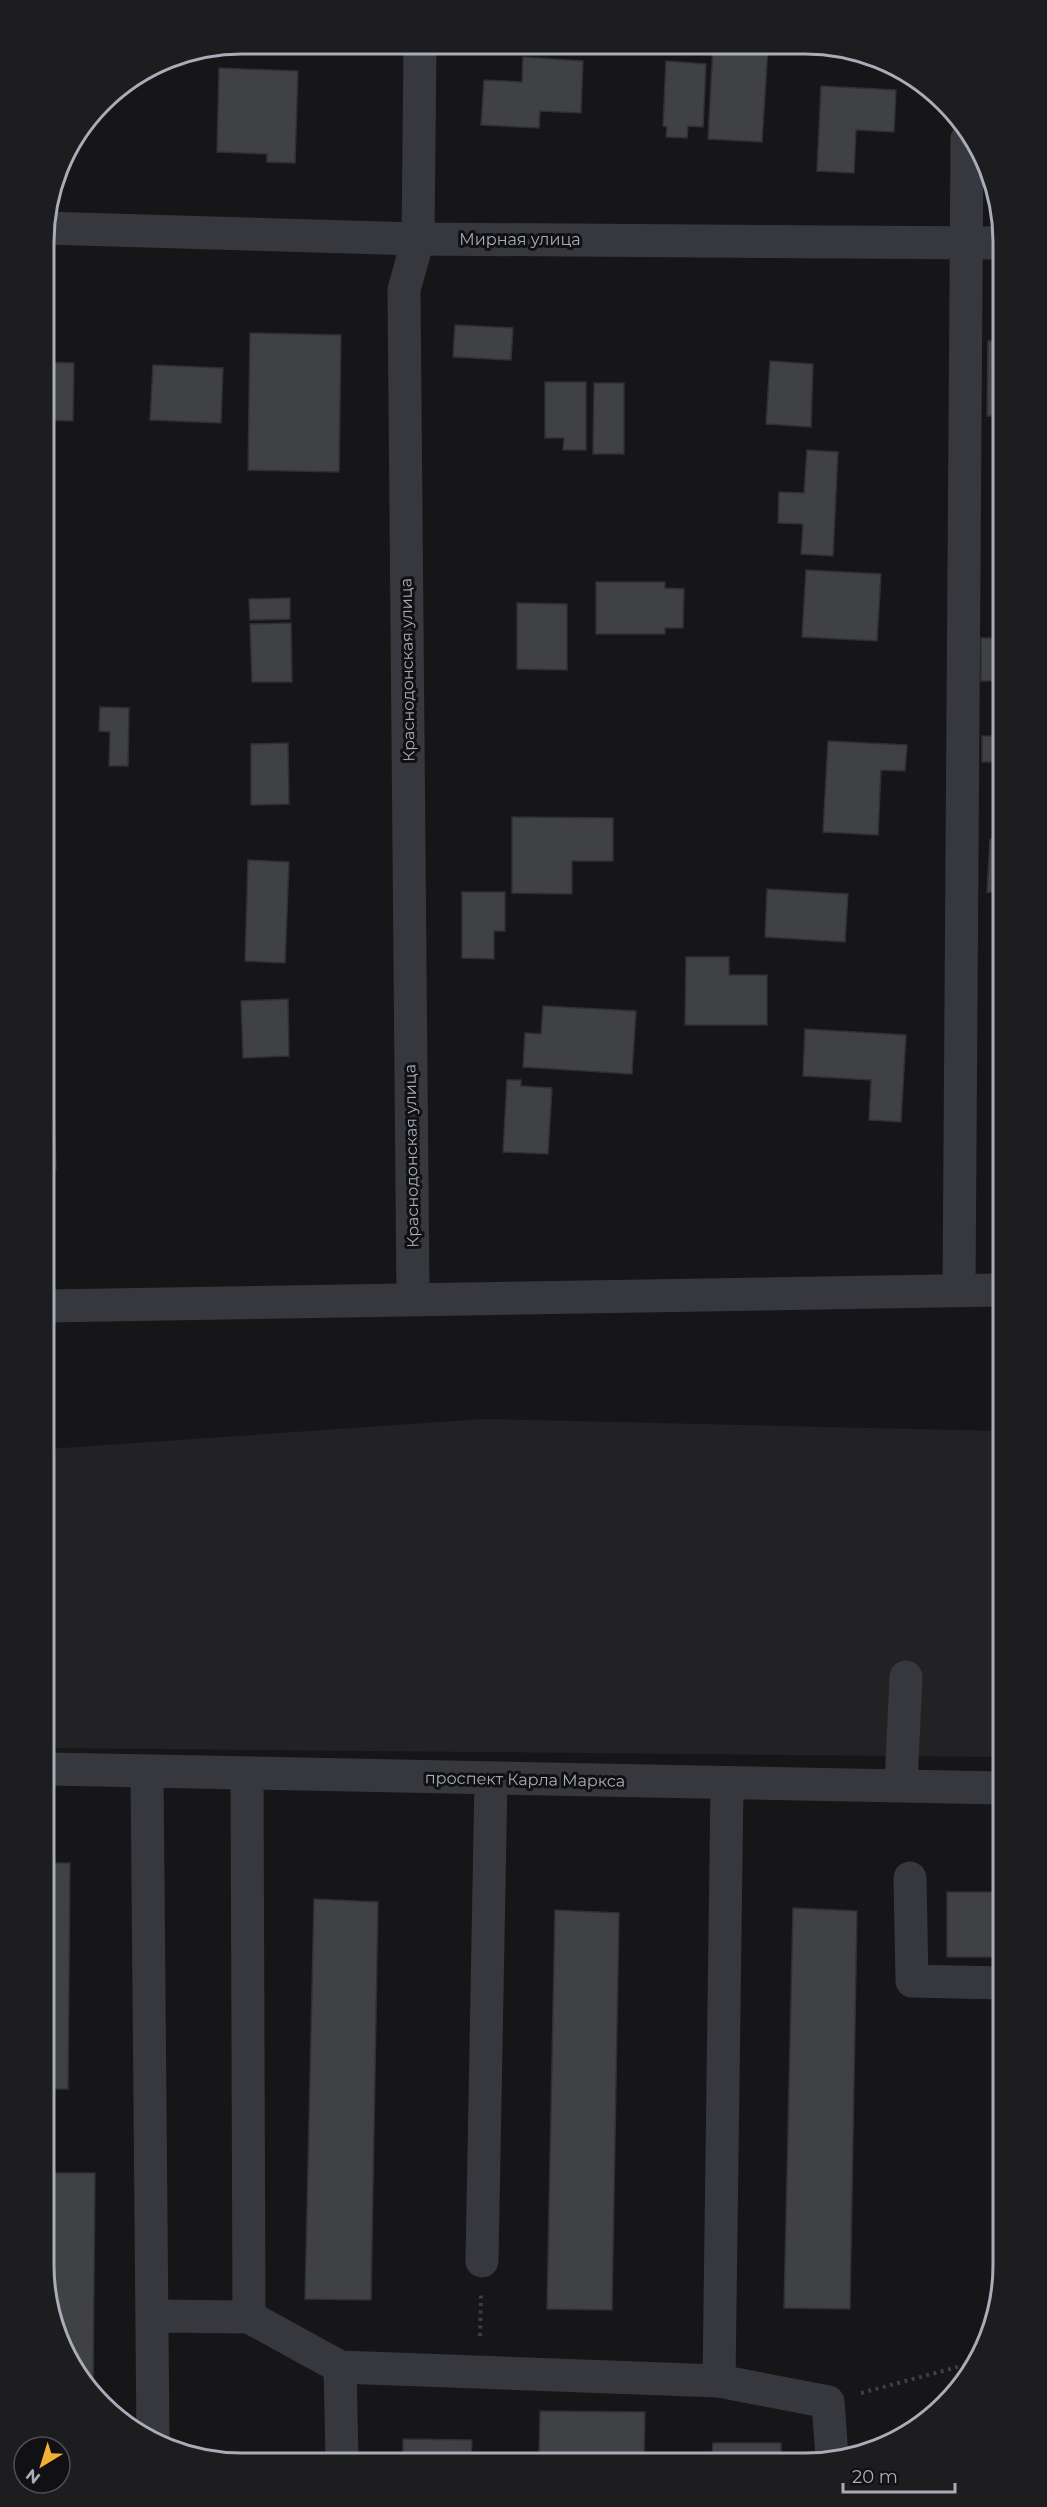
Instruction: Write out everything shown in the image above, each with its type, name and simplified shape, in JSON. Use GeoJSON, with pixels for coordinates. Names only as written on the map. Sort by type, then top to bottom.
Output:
{"type":"FeatureCollection","features":[{"type":"Feature","properties":{"kind":"street","name":"Краснодонская улица"},"geometry":{"type":"LineString","coordinates":[[413,1298],[404,290],[418,239],[420,54]]}},
{"type":"Feature","properties":{"kind":"street"},"geometry":{"type":"LineString","coordinates":[[959,1290],[982,242],[968,149]]}},
{"type":"Feature","properties":{"kind":"street","name":"Мирная улица"},"geometry":{"type":"LineString","coordinates":[[54,228],[418,239],[982,242]]}},
{"type":"Feature","properties":{"kind":"street"},"geometry":{"type":"LineString","coordinates":[[54,1306],[993,1290]]}},
{"type":"Feature","properties":{"kind":"street"},"geometry":{"type":"LineString","coordinates":[[900,1784],[906,1677]]}},
{"type":"Feature","properties":{"kind":"street","name":"проспект Карла Маркса"},"geometry":{"type":"LineString","coordinates":[[54,1769],[727,1784],[900,1784],[993,1788]]}},
{"type":"Feature","properties":{"kind":"street"},"geometry":{"type":"LineString","coordinates":[[147,1771],[153,2430]]}},
{"type":"Feature","properties":{"kind":"street"},"geometry":{"type":"LineString","coordinates":[[247,1774],[249,2317]]}},
{"type":"Feature","properties":{"kind":"street"},"geometry":{"type":"LineString","coordinates":[[482,2261],[491,1778]]}},
{"type":"Feature","properties":{"kind":"street"},"geometry":{"type":"LineString","coordinates":[[720,2381],[727,1784]]}},
{"type":"Feature","properties":{"kind":"street"},"geometry":{"type":"LineString","coordinates":[[910,1878],[912,1981],[993,1983]]}},
{"type":"Feature","properties":{"kind":"street"},"geometry":{"type":"LineString","coordinates":[[153,2316],[249,2317],[340,2367],[720,2381],[828,2402],[832,2451]]}},
{"type":"Feature","properties":{"kind":"street"},"geometry":{"type":"LineString","coordinates":[[340,2367],[342,2453]]}},
{"type":"Feature","properties":{"kind":"path"},"geometry":{"type":"LineString","coordinates":[[479,2373],[482,2261]]}},
{"type":"Feature","properties":{"kind":"path"},"geometry":{"type":"LineString","coordinates":[[828,2402],[964,2365]]}},
{"type":"Feature","properties":{"kind":"shaded area"},"geometry":{"type":"Polygon","coordinates":[[[484,1419],[993,1431],[993,1757],[54,1748],[54,1449],[484,1419]]]}},
{"type":"Feature","properties":{"kind":"building"},"geometry":{"type":"Polygon","coordinates":[[[713,54],[768,54],[762,142],[708,139],[713,54]]]}},
{"type":"Feature","properties":{"kind":"building"},"geometry":{"type":"Polygon","coordinates":[[[523,57],[583,61],[581,113],[540,111],[539,128],[481,125],[484,80],[522,82],[523,57]]]}},
{"type":"Feature","properties":{"kind":"building"},"geometry":{"type":"Polygon","coordinates":[[[666,61],[706,64],[703,127],[688,126],[687,138],[666,137],[667,127],[663,126],[666,61]]]}},
{"type":"Feature","properties":{"kind":"building"},"geometry":{"type":"Polygon","coordinates":[[[219,68],[298,71],[295,163],[267,162],[267,154],[217,152],[219,68]]]}},
{"type":"Feature","properties":{"kind":"building"},"geometry":{"type":"Polygon","coordinates":[[[821,86],[896,90],[894,132],[856,130],[854,173],[817,171],[821,86]]]}},
{"type":"Feature","properties":{"kind":"building"},"geometry":{"type":"Polygon","coordinates":[[[455,325],[513,328],[511,360],[453,357],[455,325]]]}},
{"type":"Feature","properties":{"kind":"building"},"geometry":{"type":"Polygon","coordinates":[[[250,333],[341,335],[339,472],[248,470],[250,333]]]}},
{"type":"Feature","properties":{"kind":"building"},"geometry":{"type":"Polygon","coordinates":[[[988,341],[993,341],[993,416],[987,416],[988,341]]]}},
{"type":"Feature","properties":{"kind":"building"},"geometry":{"type":"Polygon","coordinates":[[[770,361],[813,364],[811,427],[766,424],[770,361]]]}},
{"type":"Feature","properties":{"kind":"building"},"geometry":{"type":"Polygon","coordinates":[[[54,362],[74,363],[73,421],[54,420],[54,362]]]}},
{"type":"Feature","properties":{"kind":"building"},"geometry":{"type":"Polygon","coordinates":[[[153,365],[223,368],[221,423],[150,420],[153,365]]]}},
{"type":"Feature","properties":{"kind":"building"},"geometry":{"type":"Polygon","coordinates":[[[545,382],[586,382],[586,450],[563,450],[564,438],[545,438],[545,382]]]}},
{"type":"Feature","properties":{"kind":"building"},"geometry":{"type":"Polygon","coordinates":[[[594,383],[624,383],[624,454],[593,454],[594,383]]]}},
{"type":"Feature","properties":{"kind":"building"},"geometry":{"type":"Polygon","coordinates":[[[807,450],[838,452],[833,556],[801,554],[803,524],[778,523],[779,492],[804,493],[807,450]]]}},
{"type":"Feature","properties":{"kind":"building"},"geometry":{"type":"Polygon","coordinates":[[[806,570],[881,574],[877,641],[802,637],[806,570]]]}},
{"type":"Feature","properties":{"kind":"building"},"geometry":{"type":"Polygon","coordinates":[[[596,582],[665,582],[665,588],[684,589],[683,628],[665,628],[665,634],[596,634],[596,582]]]}},
{"type":"Feature","properties":{"kind":"building"},"geometry":{"type":"Polygon","coordinates":[[[290,598],[290,619],[250,620],[249,599],[290,598]]]}},
{"type":"Feature","properties":{"kind":"building"},"geometry":{"type":"Polygon","coordinates":[[[517,603],[567,604],[567,670],[517,669],[517,603]]]}},
{"type":"Feature","properties":{"kind":"building"},"geometry":{"type":"Polygon","coordinates":[[[291,623],[292,682],[252,682],[250,624],[291,623]]]}},
{"type":"Feature","properties":{"kind":"building"},"geometry":{"type":"Polygon","coordinates":[[[981,638],[993,638],[993,681],[981,681],[981,638]]]}},
{"type":"Feature","properties":{"kind":"building"},"geometry":{"type":"Polygon","coordinates":[[[100,707],[129,708],[128,766],[109,766],[110,732],[99,731],[100,707]]]}},
{"type":"Feature","properties":{"kind":"building"},"geometry":{"type":"Polygon","coordinates":[[[982,736],[993,736],[993,762],[982,762],[982,736]]]}},
{"type":"Feature","properties":{"kind":"building"},"geometry":{"type":"Polygon","coordinates":[[[828,741],[907,745],[905,771],[881,770],[878,835],[823,832],[828,741]]]}},
{"type":"Feature","properties":{"kind":"building"},"geometry":{"type":"Polygon","coordinates":[[[288,743],[289,804],[251,805],[251,744],[288,743]]]}},
{"type":"Feature","properties":{"kind":"building"},"geometry":{"type":"Polygon","coordinates":[[[512,817],[613,818],[613,861],[572,861],[572,894],[512,893],[512,817]]]}},
{"type":"Feature","properties":{"kind":"building"},"geometry":{"type":"Polygon","coordinates":[[[990,839],[993,839],[993,892],[987,892],[990,839]]]}},
{"type":"Feature","properties":{"kind":"building"},"geometry":{"type":"Polygon","coordinates":[[[248,860],[289,862],[285,963],[245,961],[248,860]]]}},
{"type":"Feature","properties":{"kind":"building"},"geometry":{"type":"Polygon","coordinates":[[[767,889],[848,894],[845,942],[765,937],[767,889]]]}},
{"type":"Feature","properties":{"kind":"building"},"geometry":{"type":"Polygon","coordinates":[[[462,892],[505,892],[505,931],[494,931],[494,959],[462,958],[462,892]]]}},
{"type":"Feature","properties":{"kind":"building"},"geometry":{"type":"Polygon","coordinates":[[[686,957],[729,957],[729,975],[767,975],[767,1025],[685,1025],[686,957]]]}},
{"type":"Feature","properties":{"kind":"building"},"geometry":{"type":"Polygon","coordinates":[[[288,999],[289,1056],[243,1058],[241,1001],[288,999]]]}},
{"type":"Feature","properties":{"kind":"building"},"geometry":{"type":"Polygon","coordinates":[[[543,1006],[636,1011],[632,1074],[523,1067],[525,1033],[541,1034],[543,1006]]]}},
{"type":"Feature","properties":{"kind":"building"},"geometry":{"type":"Polygon","coordinates":[[[805,1029],[906,1035],[901,1122],[869,1120],[871,1080],[803,1076],[805,1029]]]}},
{"type":"Feature","properties":{"kind":"building"},"geometry":{"type":"Polygon","coordinates":[[[507,1080],[521,1080],[521,1086],[552,1088],[548,1154],[503,1152],[507,1080]]]}},
{"type":"Feature","properties":{"kind":"building"},"geometry":{"type":"Polygon","coordinates":[[[54,1111],[56,1169],[54,1169],[54,1111]]]}},
{"type":"Feature","properties":{"kind":"building"},"geometry":{"type":"Polygon","coordinates":[[[54,1863],[70,1863],[68,2089],[54,2089],[54,1863]]]}},
{"type":"Feature","properties":{"kind":"building"},"geometry":{"type":"Polygon","coordinates":[[[947,1892],[993,1892],[993,1957],[947,1957],[947,1892]]]}},
{"type":"Feature","properties":{"kind":"building"},"geometry":{"type":"Polygon","coordinates":[[[314,1899],[378,1902],[371,2300],[305,2299],[314,1899]]]}},
{"type":"Feature","properties":{"kind":"building"},"geometry":{"type":"Polygon","coordinates":[[[793,1908],[857,1911],[850,2309],[784,2308],[793,1908]]]}},
{"type":"Feature","properties":{"kind":"building"},"geometry":{"type":"Polygon","coordinates":[[[555,1910],[619,1913],[612,2310],[547,2309],[555,1910]]]}},
{"type":"Feature","properties":{"kind":"building"},"geometry":{"type":"Polygon","coordinates":[[[54,2173],[95,2173],[93,2380],[79,2359],[60,2314],[54,2265],[54,2173]]]}},
{"type":"Feature","properties":{"kind":"building"},"geometry":{"type":"Polygon","coordinates":[[[540,2411],[645,2412],[644,2453],[539,2453],[540,2411]]]}},
{"type":"Feature","properties":{"kind":"building"},"geometry":{"type":"Polygon","coordinates":[[[403,2439],[472,2440],[471,2453],[403,2453],[403,2439]]]}},
{"type":"Feature","properties":{"kind":"building"},"geometry":{"type":"Polygon","coordinates":[[[713,2443],[781,2443],[781,2453],[712,2453],[713,2443]]]}}]}
